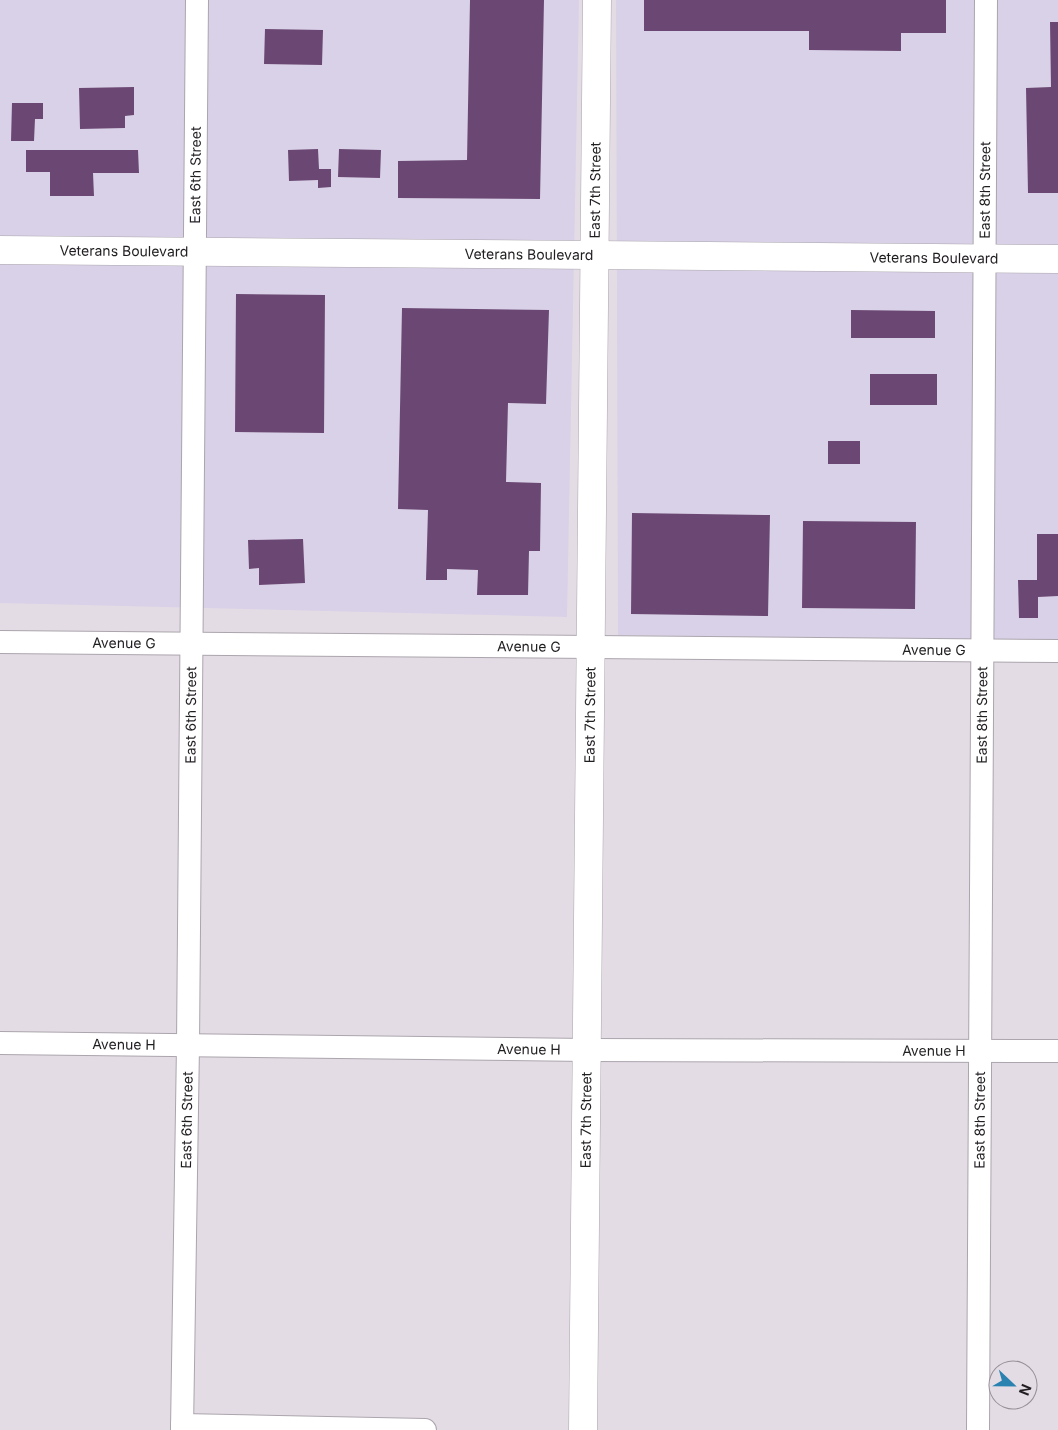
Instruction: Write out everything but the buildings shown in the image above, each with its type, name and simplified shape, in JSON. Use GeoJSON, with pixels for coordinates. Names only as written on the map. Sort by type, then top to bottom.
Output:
{"type":"FeatureCollection","features":[{"type":"Feature","properties":{"kind":"street","name":"East 6th Street"},"geometry":{"type":"LineString","coordinates":[[182,1428],[188,1045],[197,0]]}},
{"type":"Feature","properties":{"kind":"street","name":"East 7th Street"},"geometry":{"type":"LineString","coordinates":[[583,1430],[598,0]]}},
{"type":"Feature","properties":{"kind":"street","name":"East 8th Street"},"geometry":{"type":"LineString","coordinates":[[978,1430],[986,0]]}},
{"type":"Feature","properties":{"kind":"street","name":"Veterans Boulevard"},"geometry":{"type":"LineString","coordinates":[[0,250],[1058,259]]}},
{"type":"Feature","properties":{"kind":"street","name":"Avenue G"},"geometry":{"type":"LineString","coordinates":[[0,642],[1058,651]]}},
{"type":"Feature","properties":{"kind":"street","name":"Avenue H"},"geometry":{"type":"LineString","coordinates":[[0,1043],[587,1050],[1058,1051]]}},
{"type":"Feature","properties":{"kind":"street"},"geometry":{"type":"LineString","coordinates":[[182,1428],[425,1430]]}},
{"type":"Feature","properties":{"kind":"shaded area"},"geometry":{"type":"Polygon","coordinates":[[[0,0],[579,0],[567,617],[0,603],[0,0]]]}},
{"type":"Feature","properties":{"kind":"shaded area"},"geometry":{"type":"Polygon","coordinates":[[[616,0],[1058,0],[1058,641],[618,635],[616,0]]]}}]}
